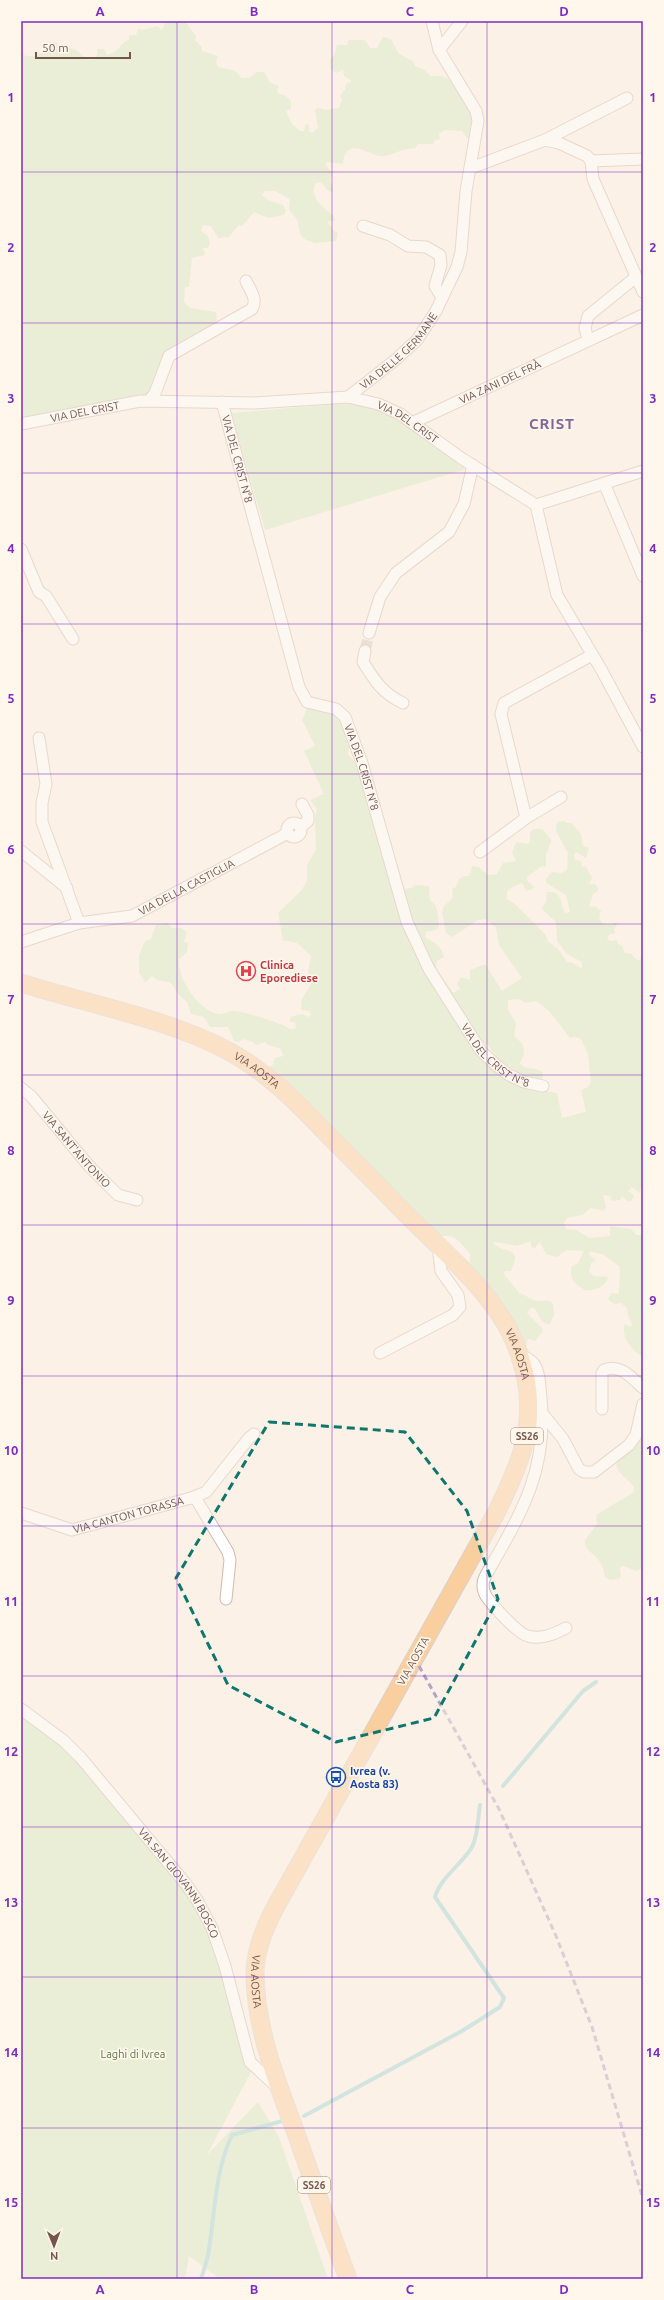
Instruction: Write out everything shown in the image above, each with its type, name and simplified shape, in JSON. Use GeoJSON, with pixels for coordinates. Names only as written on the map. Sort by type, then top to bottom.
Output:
{"type":"FeatureCollection","features":[{"type":"Feature","properties":{"kind":"main road","name":"VIA AOSTA"},"geometry":{"type":"LineString","coordinates":[[21,983],[182,1031],[207,1041],[244,1060],[277,1084],[438,1246],[497,1310],[519,1353],[526,1380],[528,1419],[524,1450],[516,1473],[495,1515],[276,1906],[261,1937],[255,1971],[258,2010],[280,2090]]}},
{"type":"Feature","properties":{"kind":"main road","name":"SS26"},"geometry":{"type":"LineString","coordinates":[[280,2090],[348,2279]]}},
{"type":"Feature","properties":{"kind":"street","name":"VIA DELLE GERMANE"},"geometry":{"type":"LineString","coordinates":[[348,396],[394,361],[417,340],[442,298],[457,267],[461,252],[466,191],[478,131],[476,111],[439,50],[434,35],[432,21]]}},
{"type":"Feature","properties":{"kind":"street"},"geometry":{"type":"LineString","coordinates":[[434,35],[441,21]]}},
{"type":"Feature","properties":{"kind":"street"},"geometry":{"type":"LineString","coordinates":[[439,50],[462,21]]}},
{"type":"Feature","properties":{"kind":"street"},"geometry":{"type":"LineString","coordinates":[[470,170],[545,140],[627,98]]}},
{"type":"Feature","properties":{"kind":"street"},"geometry":{"type":"LineString","coordinates":[[545,140],[559,143],[587,156],[591,161],[593,179],[643,292]]}},
{"type":"Feature","properties":{"kind":"street"},"geometry":{"type":"LineString","coordinates":[[591,161],[643,159]]}},
{"type":"Feature","properties":{"kind":"street","name":"VIA DELLE GERMANE"},"geometry":{"type":"LineString","coordinates":[[363,226],[390,235],[408,246],[426,247],[440,255],[440,265],[435,286],[442,298]]}},
{"type":"Feature","properties":{"kind":"street"},"geometry":{"type":"LineString","coordinates":[[588,340],[585,328],[588,316],[636,277]]}},
{"type":"Feature","properties":{"kind":"street"},"geometry":{"type":"LineString","coordinates":[[149,401],[154,393],[169,356],[252,309],[255,304],[254,299],[246,281]]}},
{"type":"Feature","properties":{"kind":"street","name":"VIA ZANI DEL FRÀ"},"geometry":{"type":"LineString","coordinates":[[412,423],[643,315]]}},
{"type":"Feature","properties":{"kind":"street","name":"VIA DEL CRIST"},"geometry":{"type":"LineString","coordinates":[[21,424],[140,401],[254,403],[348,396],[378,404],[400,414],[472,465],[536,505]]}},
{"type":"Feature","properties":{"kind":"street","name":"VIA DEL CRIST N°8"},"geometry":{"type":"LineString","coordinates":[[222,402],[299,688],[307,702],[336,709],[347,721],[362,763],[407,922],[429,969],[481,1051],[509,1075],[524,1082],[543,1086]]}},
{"type":"Feature","properties":{"kind":"street"},"geometry":{"type":"LineString","coordinates":[[369,632],[380,597],[396,573],[449,532],[464,504],[472,465]]}},
{"type":"Feature","properties":{"kind":"street"},"geometry":{"type":"LineString","coordinates":[[643,472],[604,482],[536,505],[557,595],[643,747]]}},
{"type":"Feature","properties":{"kind":"street"},"geometry":{"type":"LineString","coordinates":[[604,482],[643,576]]}},
{"type":"Feature","properties":{"kind":"street"},"geometry":{"type":"LineString","coordinates":[[21,549],[40,592],[46,596],[73,639]]}},
{"type":"Feature","properties":{"kind":"street"},"geometry":{"type":"LineString","coordinates":[[365,651],[363,662],[377,684],[388,696],[403,703]]}},
{"type":"Feature","properties":{"kind":"street"},"geometry":{"type":"LineString","coordinates":[[526,818],[501,714],[501,708],[504,703],[592,655]]}},
{"type":"Feature","properties":{"kind":"street"},"geometry":{"type":"LineString","coordinates":[[39,738],[46,784],[42,795],[42,822],[79,923]]}},
{"type":"Feature","properties":{"kind":"street"},"geometry":{"type":"LineString","coordinates":[[480,852],[526,818],[561,797]]}},
{"type":"Feature","properties":{"kind":"street","name":"VIA DELLA CASTIGLIA"},"geometry":{"type":"LineString","coordinates":[[21,942],[79,923],[132,916],[288,832],[288,828],[291,824],[296,823],[300,827],[308,821],[308,815],[302,804]]}},
{"type":"Feature","properties":{"kind":"street"},"geometry":{"type":"LineString","coordinates":[[21,851],[67,889]]}},
{"type":"Feature","properties":{"kind":"street","name":"VIA SANT'ANTONIO"},"geometry":{"type":"LineString","coordinates":[[21,1088],[31,1096],[89,1166],[118,1195],[137,1200]]}},
{"type":"Feature","properties":{"kind":"street"},"geometry":{"type":"LineString","coordinates":[[380,1353],[453,1314],[460,1307],[458,1295],[441,1272],[438,1246]]}},
{"type":"Feature","properties":{"kind":"street"},"geometry":{"type":"LineString","coordinates":[[519,1353],[534,1364],[539,1385],[542,1413],[541,1451],[536,1473],[523,1508],[486,1575],[483,1584],[486,1595],[516,1629],[526,1636],[537,1638],[566,1628]]}},
{"type":"Feature","properties":{"kind":"street"},"geometry":{"type":"LineString","coordinates":[[602,1409],[602,1372],[604,1370],[611,1368],[622,1370],[643,1388]]}},
{"type":"Feature","properties":{"kind":"street"},"geometry":{"type":"LineString","coordinates":[[542,1413],[563,1439],[580,1469],[590,1473],[599,1470],[629,1445],[636,1436],[643,1404]]}},
{"type":"Feature","properties":{"kind":"street","name":"VIA CANTON TORASSA"},"geometry":{"type":"LineString","coordinates":[[21,1513],[72,1530],[191,1498],[206,1492],[249,1438],[254,1434]]}},
{"type":"Feature","properties":{"kind":"street","name":"VIA CANTON TORASSA"},"geometry":{"type":"LineString","coordinates":[[191,1498],[198,1501],[228,1552],[230,1560],[226,1599]]}},
{"type":"Feature","properties":{"kind":"street","name":"VIA SAN GIOVANNI BOSCO"},"geometry":{"type":"LineString","coordinates":[[21,1709],[64,1741],[81,1758],[186,1884],[212,1928],[225,1966],[250,2062],[280,2090]]}},
{"type":"Feature","properties":{"kind":"highlighted area"},"geometry":{"type":"Polygon","coordinates":[[[269,1422],[405,1432],[467,1511],[498,1599],[434,1718],[336,1742],[228,1685],[176,1578],[269,1422]]]}},
{"type":"Feature","properties":{"kind":"green space"},"geometry":{"type":"Polygon","coordinates":[[[165,21],[185,21],[196,36],[195,40],[202,47],[202,51],[218,56],[216,62],[218,67],[235,71],[241,78],[249,78],[257,72],[267,75],[269,82],[279,86],[277,91],[278,94],[285,95],[291,101],[291,109],[286,111],[292,124],[300,131],[304,131],[306,124],[309,125],[309,131],[312,133],[318,128],[315,110],[318,108],[325,110],[339,108],[342,100],[340,95],[345,90],[346,84],[351,82],[351,80],[344,76],[343,70],[336,73],[331,69],[330,60],[334,55],[337,45],[347,45],[349,40],[365,40],[370,48],[377,48],[383,37],[391,39],[399,54],[413,61],[415,66],[425,70],[430,76],[442,76],[450,80],[471,115],[474,123],[472,137],[467,138],[462,131],[445,130],[439,133],[440,139],[435,140],[433,144],[418,144],[415,148],[385,156],[380,156],[354,148],[349,150],[345,155],[343,164],[327,162],[326,165],[332,173],[330,180],[333,192],[329,191],[321,183],[315,184],[314,190],[316,200],[335,218],[334,221],[329,221],[328,223],[334,231],[338,233],[336,241],[315,243],[306,240],[300,234],[297,219],[289,210],[290,199],[275,191],[265,191],[262,195],[268,200],[283,205],[286,211],[284,215],[268,218],[254,212],[242,226],[239,225],[229,237],[218,238],[211,226],[203,225],[201,231],[208,236],[210,244],[208,248],[203,248],[205,255],[192,258],[189,287],[185,287],[184,302],[190,308],[216,312],[217,322],[177,344],[149,399],[21,422],[21,54],[33,56],[39,54],[44,51],[45,44],[51,42],[57,43],[59,49],[74,49],[89,60],[96,58],[98,49],[104,49],[107,55],[111,54],[129,40],[129,35],[136,35],[138,29],[143,30],[158,26],[161,30],[164,27],[165,21]]]}},
{"type":"Feature","properties":{"kind":"green space"},"geometry":{"type":"Polygon","coordinates":[[[349,403],[366,406],[397,419],[466,469],[265,530],[231,413],[349,403]]]}},
{"type":"Feature","properties":{"kind":"green space"},"geometry":{"type":"Polygon","coordinates":[[[310,706],[335,713],[349,738],[350,744],[348,754],[358,766],[403,924],[478,1054],[522,1087],[557,1093],[562,1118],[586,1112],[581,1090],[588,1087],[591,1082],[588,1054],[581,1039],[575,1037],[570,1038],[549,1011],[536,1001],[526,1003],[519,999],[508,1000],[508,1010],[516,1023],[514,1035],[523,1045],[524,1055],[520,1063],[527,1068],[536,1069],[542,1072],[543,1082],[518,1076],[516,1071],[498,1059],[487,1044],[481,1044],[429,961],[410,921],[402,889],[411,888],[414,885],[429,886],[430,900],[437,908],[439,926],[436,930],[426,932],[425,937],[436,944],[442,951],[444,957],[437,961],[437,969],[453,993],[460,989],[457,984],[461,977],[470,980],[470,970],[485,964],[502,991],[522,978],[499,945],[496,928],[485,919],[478,920],[452,937],[446,933],[442,912],[444,906],[453,898],[452,889],[456,887],[460,878],[469,876],[472,866],[479,867],[488,875],[497,874],[503,863],[516,861],[512,853],[516,842],[528,844],[530,842],[530,833],[533,829],[542,829],[551,839],[551,843],[546,854],[546,867],[542,866],[527,877],[527,880],[534,887],[532,889],[526,891],[522,883],[512,887],[507,892],[507,899],[515,904],[545,934],[548,941],[558,949],[567,962],[573,963],[582,969],[582,962],[567,954],[557,941],[556,922],[543,910],[542,907],[546,902],[547,892],[552,892],[556,893],[560,898],[565,913],[570,912],[566,895],[546,883],[546,879],[552,872],[561,873],[567,870],[568,853],[556,831],[557,822],[565,821],[567,823],[572,823],[581,834],[583,846],[589,848],[586,858],[576,852],[574,855],[575,860],[581,861],[582,866],[587,868],[592,878],[589,884],[595,884],[598,888],[597,892],[593,894],[589,907],[595,906],[601,911],[599,918],[603,924],[610,925],[616,923],[617,925],[614,929],[615,933],[610,934],[607,938],[610,941],[618,940],[617,943],[622,946],[625,953],[631,954],[637,960],[640,960],[643,951],[643,1188],[641,1188],[640,1193],[632,1187],[628,1191],[634,1196],[631,1201],[628,1201],[622,1196],[620,1200],[612,1201],[610,1196],[603,1195],[606,1206],[605,1211],[590,1208],[583,1215],[567,1218],[564,1223],[566,1229],[576,1230],[590,1238],[610,1236],[610,1226],[631,1229],[636,1235],[643,1235],[643,1356],[631,1347],[624,1333],[625,1324],[631,1327],[632,1324],[628,1316],[627,1308],[621,1303],[614,1304],[608,1299],[611,1293],[618,1294],[619,1292],[620,1267],[604,1255],[590,1251],[589,1255],[596,1260],[591,1264],[589,1271],[594,1276],[608,1277],[605,1283],[599,1288],[585,1290],[575,1283],[571,1274],[572,1266],[578,1263],[584,1251],[567,1250],[557,1257],[546,1254],[540,1242],[535,1248],[531,1247],[531,1241],[517,1246],[496,1242],[493,1243],[514,1254],[515,1258],[511,1271],[505,1271],[504,1274],[519,1293],[534,1300],[547,1300],[553,1304],[554,1315],[549,1325],[543,1322],[534,1308],[531,1308],[527,1313],[542,1328],[543,1331],[535,1341],[530,1339],[527,1340],[526,1352],[470,1266],[470,1254],[463,1246],[453,1237],[438,1237],[268,1067],[273,1065],[275,1058],[283,1056],[281,1049],[268,1045],[265,1042],[256,1045],[253,1042],[243,1039],[239,1042],[234,1041],[228,1027],[210,1027],[204,1017],[191,1014],[187,1002],[179,995],[171,983],[157,980],[152,976],[145,983],[139,972],[139,955],[145,941],[151,939],[156,925],[167,923],[172,928],[181,928],[187,932],[184,942],[188,943],[187,952],[179,959],[181,975],[185,984],[196,1000],[210,1011],[218,1014],[233,1011],[242,1012],[283,1025],[290,1029],[295,1029],[296,1027],[295,1023],[289,1021],[291,1017],[302,1014],[309,1017],[311,1015],[310,1011],[301,1010],[302,999],[311,984],[308,973],[311,956],[297,943],[283,940],[278,913],[301,891],[307,881],[307,865],[316,850],[315,819],[317,809],[310,800],[324,794],[304,751],[315,746],[302,720],[307,708],[310,706]]]}},
{"type":"Feature","properties":{"kind":"green space"},"geometry":{"type":"Polygon","coordinates":[[[643,1397],[643,1564],[642,1568],[637,1571],[623,1566],[620,1568],[621,1577],[619,1579],[610,1580],[605,1577],[601,1563],[586,1547],[585,1540],[597,1524],[596,1515],[634,1492],[634,1487],[619,1472],[617,1468],[617,1460],[626,1453],[640,1400],[643,1397]]]}},
{"type":"Feature","properties":{"kind":"green space","name":"Laghi di Ivrea"},"geometry":{"type":"Polygon","coordinates":[[[21,1704],[154,1840],[197,1888],[235,1988],[251,2072],[207,2155],[258,2102],[279,2137],[328,2279],[220,2279],[189,2256],[185,2279],[21,2279],[21,1704]]]}},
{"type":"Feature","properties":{"kind":"waterway"},"geometry":{"type":"LineString","coordinates":[[503,1786],[583,1691],[596,1682]]}},
{"type":"Feature","properties":{"kind":"waterway"},"geometry":{"type":"LineString","coordinates":[[304,2116],[462,2031],[500,2007],[504,1998],[435,1897],[446,1877],[468,1853],[474,1843],[477,1832],[480,1805]]}},
{"type":"Feature","properties":{"kind":"waterway"},"geometry":{"type":"LineString","coordinates":[[201,2279],[208,2253],[216,2191],[222,2163],[232,2135],[286,2120]]}},
{"type":"Feature","properties":{"kind":"tunnel"},"geometry":{"type":"LineString","coordinates":[[365,651],[369,633]]}},
{"type":"Feature","properties":{"kind":"railway"},"geometry":{"type":"LineString","coordinates":[[419,1666],[499,1809],[556,1936],[592,2027],[643,2199]]}},
{"type":"Feature","properties":{"kind":"place","name":"Clinica Eporediese"},"geometry":{"type":"Point","coordinates":[246,971]}},
{"type":"Feature","properties":{"kind":"place","name":"Ivrea (v. Aosta 83)"},"geometry":{"type":"Point","coordinates":[336,1777]}},
{"type":"Feature","properties":{"kind":"district","name":"CRIST"},"geometry":{"type":"Point","coordinates":[552,424]}}]}
